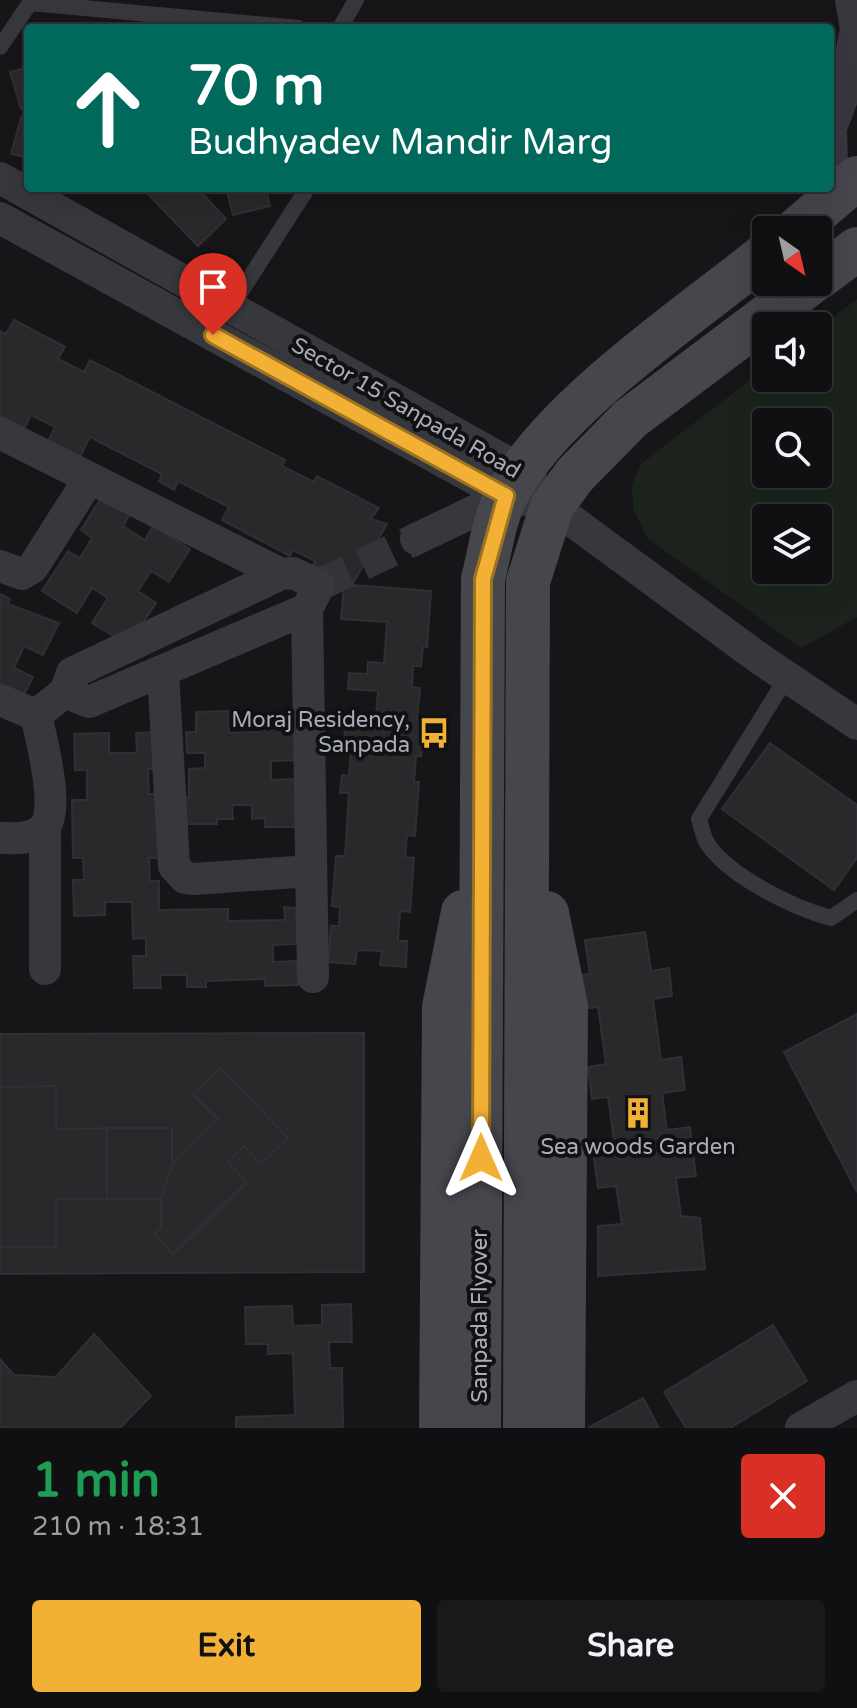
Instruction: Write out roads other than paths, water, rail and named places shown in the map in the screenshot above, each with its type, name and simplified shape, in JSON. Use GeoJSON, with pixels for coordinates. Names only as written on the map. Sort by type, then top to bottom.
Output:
{"type":"FeatureCollection","features":[{"type":"Feature","properties":{"kind":"main road"},"geometry":{"type":"LineString","coordinates":[[813,216],[852,183]]}},
{"type":"Feature","properties":{"kind":"main road"},"geometry":{"type":"LineString","coordinates":[[832,268],[857,249]]}},
{"type":"Feature","properties":{"kind":"main road"},"geometry":{"type":"LineString","coordinates":[[441,1428],[444,1007],[483,820],[483,579],[513,483],[599,387],[752,265]]}},
{"type":"Feature","properties":{"kind":"main road"},"geometry":{"type":"LineString","coordinates":[[563,1428],[566,1006],[528,821],[528,582],[552,506],[575,475],[630,419],[793,296]]}},
{"type":"Feature","properties":{"kind":"main road","name":"Sanpada Flyover"},"geometry":{"type":"LineString","coordinates":[[479,1428],[483,820]]}},
{"type":"Feature","properties":{"kind":"main road","name":"Sanpada Flyover"},"geometry":{"type":"LineString","coordinates":[[525,1428],[528,821]]}},
{"type":"Feature","properties":{"kind":"street"},"geometry":{"type":"LineString","coordinates":[[834,120],[843,96],[856,29],[851,0]]}},
{"type":"Feature","properties":{"kind":"street"},"geometry":{"type":"LineString","coordinates":[[834,166],[852,183]]}},
{"type":"Feature","properties":{"kind":"street","name":"Sector 15 Sanpada Road"},"geometry":{"type":"LineString","coordinates":[[0,178],[24,191]]}},
{"type":"Feature","properties":{"kind":"street","name":"Sector 15 Sanpada Road"},"geometry":{"type":"LineString","coordinates":[[25,192],[231,307],[552,506]]}},
{"type":"Feature","properties":{"kind":"street","name":"Sector 15 Sanpada Road"},"geometry":{"type":"LineString","coordinates":[[0,218],[513,483]]}},
{"type":"Feature","properties":{"kind":"street"},"geometry":{"type":"LineString","coordinates":[[0,433],[281,574]]}},
{"type":"Feature","properties":{"kind":"street"},"geometry":{"type":"LineString","coordinates":[[0,566],[22,574],[33,567],[89,479]]}},
{"type":"Feature","properties":{"kind":"street"},"geometry":{"type":"LineString","coordinates":[[416,539],[513,483]]}},
{"type":"Feature","properties":{"kind":"street"},"geometry":{"type":"LineString","coordinates":[[552,506],[787,677],[857,724]]}},
{"type":"Feature","properties":{"kind":"street"},"geometry":{"type":"LineString","coordinates":[[36,715],[65,692],[72,673],[281,574],[293,573],[319,585],[307,609],[313,977]]}},
{"type":"Feature","properties":{"kind":"street"},"geometry":{"type":"LineString","coordinates":[[65,692],[89,702],[307,609]]}},
{"type":"Feature","properties":{"kind":"street"},"geometry":{"type":"LineString","coordinates":[[163,671],[174,866],[185,878],[194,879],[311,871]]}},
{"type":"Feature","properties":{"kind":"street"},"geometry":{"type":"LineString","coordinates":[[0,700],[36,715]]}},
{"type":"Feature","properties":{"kind":"street"},"geometry":{"type":"LineString","coordinates":[[36,715],[51,798],[51,815],[45,829],[45,969]]}},
{"type":"Feature","properties":{"kind":"street"},"geometry":{"type":"LineString","coordinates":[[0,838],[29,838],[45,829]]}},
{"type":"Feature","properties":{"kind":"street"},"geometry":{"type":"LineString","coordinates":[[801,1428],[852,1409]]}},
{"type":"Feature","properties":{"kind":"lane"},"geometry":{"type":"LineString","coordinates":[[342,24],[356,0]]}},
{"type":"Feature","properties":{"kind":"lane"},"geometry":{"type":"LineString","coordinates":[[0,47],[31,2],[257,24]]}},
{"type":"Feature","properties":{"kind":"lane"},"geometry":{"type":"LineString","coordinates":[[231,307],[305,192]]}},
{"type":"Feature","properties":{"kind":"lane"},"geometry":{"type":"LineString","coordinates":[[787,677],[699,819],[705,841],[721,859],[796,909],[831,918],[857,900]]}},
{"type":"Feature","properties":{"kind":"tunnel"},"geometry":{"type":"LineString","coordinates":[[319,585],[416,539]]}},
{"type":"Feature","properties":{"kind":"place","name":"Moraj Residency, Sanpada"},"geometry":{"type":"Point","coordinates":[434,733]}},
{"type":"Feature","properties":{"kind":"place","name":"Sea woods Garden"},"geometry":{"type":"Point","coordinates":[638,1113]}}]}
